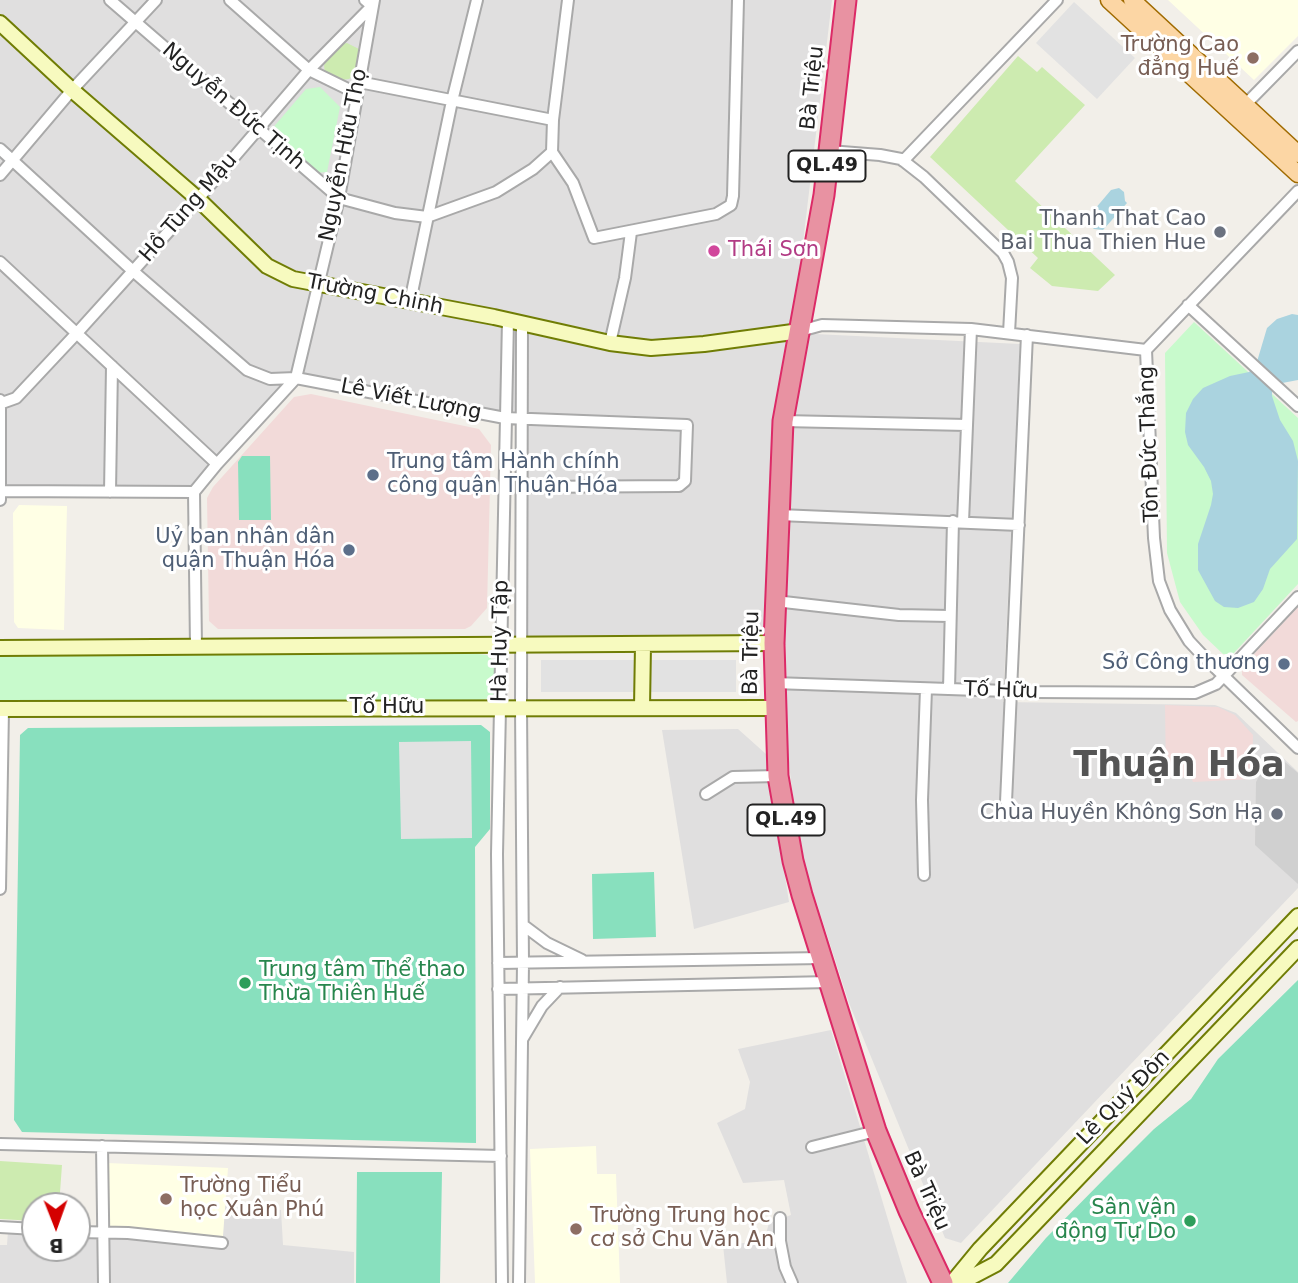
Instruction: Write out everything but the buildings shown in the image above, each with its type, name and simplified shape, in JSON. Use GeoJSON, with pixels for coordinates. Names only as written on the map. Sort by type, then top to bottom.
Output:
{"type":"FeatureCollection","features":[{"type":"Feature","properties":{"kind":"highway","name":"Bà Triệu"},"geometry":{"type":"LineString","coordinates":[[846,0],[829,151],[783,421],[774,643],[778,776],[793,861],[876,1131],[943,1283]]}},
{"type":"Feature","properties":{"kind":"main road"},"geometry":{"type":"LineString","coordinates":[[1109,0],[1298,174]]}},
{"type":"Feature","properties":{"kind":"main road"},"geometry":{"type":"LineString","coordinates":[[1132,0],[1298,154]]}},
{"type":"Feature","properties":{"kind":"street","name":"Nguyễn Đức Tịnh"},"geometry":{"type":"LineString","coordinates":[[110,0],[339,198],[395,213],[427,218],[496,192],[533,169],[552,152]]}},
{"type":"Feature","properties":{"kind":"street"},"geometry":{"type":"LineString","coordinates":[[0,175],[72,90],[156,0]]}},
{"type":"Feature","properties":{"kind":"street"},"geometry":{"type":"LineString","coordinates":[[230,0],[309,70],[358,88],[553,120]]}},
{"type":"Feature","properties":{"kind":"street"},"geometry":{"type":"LineString","coordinates":[[410,302],[452,102],[477,0]]}},
{"type":"Feature","properties":{"kind":"street"},"geometry":{"type":"LineString","coordinates":[[569,0],[553,120],[552,152],[573,183],[594,239],[716,214],[731,205],[738,0]]}},
{"type":"Feature","properties":{"kind":"street"},"geometry":{"type":"LineString","coordinates":[[903,161],[1057,0]]}},
{"type":"Feature","properties":{"kind":"street","name":"Hồ Tùng Mậu"},"geometry":{"type":"LineString","coordinates":[[1,402],[16,398],[77,333],[371,2]]}},
{"type":"Feature","properties":{"kind":"street","name":"Nguyễn Hữu Thọ"},"geometry":{"type":"LineString","coordinates":[[194,492],[296,378],[339,198],[371,2]]}},
{"type":"Feature","properties":{"kind":"street","name":"Trường Chinh"},"geometry":{"type":"LineString","coordinates":[[0,23],[72,90],[198,199],[267,266],[293,279],[610,343],[651,348],[800,331]]}},
{"type":"Feature","properties":{"kind":"street"},"geometry":{"type":"LineString","coordinates":[[1245,105],[1298,51]]}},
{"type":"Feature","properties":{"kind":"street","name":"Lê Viết Lượng"},"geometry":{"type":"LineString","coordinates":[[0,149],[133,271],[247,370],[270,379],[296,378],[505,418],[687,425],[685,481],[679,486],[522,487]]}},
{"type":"Feature","properties":{"kind":"street"},"geometry":{"type":"LineString","coordinates":[[829,151],[880,155],[903,161],[1003,253],[1012,278],[1009,333]]}},
{"type":"Feature","properties":{"kind":"street"},"geometry":{"type":"LineString","coordinates":[[1146,350],[1298,191]]}},
{"type":"Feature","properties":{"kind":"street"},"geometry":{"type":"LineString","coordinates":[[610,343],[625,278],[631,232]]}},
{"type":"Feature","properties":{"kind":"street"},"geometry":{"type":"LineString","coordinates":[[0,262],[217,464]]}},
{"type":"Feature","properties":{"kind":"street"},"geometry":{"type":"LineString","coordinates":[[1188,305],[1298,406]]}},
{"type":"Feature","properties":{"kind":"street","name":"Hà Huy Tập"},"geometry":{"type":"LineString","coordinates":[[502,1283],[498,989],[499,707],[505,418],[515,322]]}},
{"type":"Feature","properties":{"kind":"street","name":"Hà Huy Tập"},"geometry":{"type":"LineString","coordinates":[[515,322],[523,420],[523,988],[519,1283]]}},
{"type":"Feature","properties":{"kind":"street","name":"Tôn Đức Thắng"},"geometry":{"type":"LineString","coordinates":[[800,331],[822,325],[971,329],[1146,350],[1154,538],[1159,581],[1170,610],[1189,641],[1298,748]]}},
{"type":"Feature","properties":{"kind":"street"},"geometry":{"type":"LineString","coordinates":[[949,689],[950,616],[967,425],[971,329]]}},
{"type":"Feature","properties":{"kind":"street"},"geometry":{"type":"LineString","coordinates":[[1006,802],[1027,335]]}},
{"type":"Feature","properties":{"kind":"street"},"geometry":{"type":"LineString","coordinates":[[110,492],[112,366]]}},
{"type":"Feature","properties":{"kind":"street"},"geometry":{"type":"LineString","coordinates":[[0,500],[1,402]]}},
{"type":"Feature","properties":{"kind":"street"},"geometry":{"type":"LineString","coordinates":[[783,421],[967,425]]}},
{"type":"Feature","properties":{"kind":"street"},"geometry":{"type":"LineString","coordinates":[[0,491],[194,492],[196,647]]}},
{"type":"Feature","properties":{"kind":"street"},"geometry":{"type":"LineString","coordinates":[[779,514],[1019,525]]}},
{"type":"Feature","properties":{"kind":"street","name":"Tố Hữu"},"geometry":{"type":"LineString","coordinates":[[774,683],[926,689],[1195,693],[1216,684],[1224,677],[1298,597]]}},
{"type":"Feature","properties":{"kind":"street"},"geometry":{"type":"LineString","coordinates":[[775,601],[899,615],[950,616]]}},
{"type":"Feature","properties":{"kind":"street"},"geometry":{"type":"LineString","coordinates":[[0,648],[774,643]]}},
{"type":"Feature","properties":{"kind":"street"},"geometry":{"type":"LineString","coordinates":[[642,707],[643,645]]}},
{"type":"Feature","properties":{"kind":"street"},"geometry":{"type":"LineString","coordinates":[[924,875],[922,800],[926,689]]}},
{"type":"Feature","properties":{"kind":"street","name":"Tố Hữu"},"geometry":{"type":"LineString","coordinates":[[1,709],[774,708]]}},
{"type":"Feature","properties":{"kind":"street"},"geometry":{"type":"LineString","coordinates":[[0,889],[1,709]]}},
{"type":"Feature","properties":{"kind":"street"},"geometry":{"type":"LineString","coordinates":[[706,794],[733,777],[778,776]]}},
{"type":"Feature","properties":{"kind":"street","name":"Lê Quý Đôn"},"geometry":{"type":"LineString","coordinates":[[952,1283],[979,1250],[1298,916]]}},
{"type":"Feature","properties":{"kind":"street"},"geometry":{"type":"LineString","coordinates":[[523,925],[554,947],[587,963]]}},
{"type":"Feature","properties":{"kind":"street","name":"Lê Quý Đôn"},"geometry":{"type":"LineString","coordinates":[[960,1283],[996,1264],[1298,948]]}},
{"type":"Feature","properties":{"kind":"street"},"geometry":{"type":"LineString","coordinates":[[498,963],[823,958]]}},
{"type":"Feature","properties":{"kind":"street"},"geometry":{"type":"LineString","coordinates":[[498,989],[830,982]]}},
{"type":"Feature","properties":{"kind":"street"},"geometry":{"type":"LineString","coordinates":[[522,1040],[542,1006],[560,987]]}},
{"type":"Feature","properties":{"kind":"street"},"geometry":{"type":"LineString","coordinates":[[1153,1068],[1169,1084]]}},
{"type":"Feature","properties":{"kind":"street"},"geometry":{"type":"LineString","coordinates":[[500,1100],[522,1102]]}},
{"type":"Feature","properties":{"kind":"street"},"geometry":{"type":"LineString","coordinates":[[812,1147],[876,1131]]}},
{"type":"Feature","properties":{"kind":"street"},"geometry":{"type":"LineString","coordinates":[[0,1144],[501,1156]]}},
{"type":"Feature","properties":{"kind":"street"},"geometry":{"type":"LineString","coordinates":[[102,1146],[104,1283]]}},
{"type":"Feature","properties":{"kind":"street"},"geometry":{"type":"LineString","coordinates":[[780,1218],[781,1248],[792,1283]]}},
{"type":"Feature","properties":{"kind":"street"},"geometry":{"type":"LineString","coordinates":[[0,1227],[21,1228]]}},
{"type":"Feature","properties":{"kind":"street"},"geometry":{"type":"LineString","coordinates":[[502,1228],[520,1228]]}},
{"type":"Feature","properties":{"kind":"street"},"geometry":{"type":"LineString","coordinates":[[91,1232],[222,1243]]}},
{"type":"Feature","properties":{"kind":"shaded area"},"geometry":{"type":"Polygon","coordinates":[[[0,0],[832,0],[793,326],[815,334],[1020,344],[1003,702],[1215,705],[1236,713],[1298,772],[1298,888],[961,1243],[945,1238],[849,1003],[798,845],[787,745],[786,645],[524,646],[526,426],[297,381],[198,496],[0,495],[0,0]]]}},
{"type":"Feature","properties":{"kind":"shaded area","name":"Trường Cao đẳng Huế"},"geometry":{"type":"Polygon","coordinates":[[[1168,0],[1298,0],[1298,36],[1254,80],[1168,0]]]}},
{"type":"Feature","properties":{"kind":"shaded area"},"geometry":{"type":"Polygon","coordinates":[[[1074,2],[1135,58],[1097,99],[1036,43],[1074,2]]]}},
{"type":"Feature","properties":{"kind":"shaded area"},"geometry":{"type":"Polygon","coordinates":[[[311,394],[479,429],[491,445],[487,608],[471,626],[465,629],[218,629],[209,621],[207,498],[213,487],[294,397],[311,394]]]}},
{"type":"Feature","properties":{"kind":"shaded area"},"geometry":{"type":"Polygon","coordinates":[[[19,505],[67,506],[64,630],[18,628],[14,622],[13,513],[19,505]]]}},
{"type":"Feature","properties":{"kind":"shaded area"},"geometry":{"type":"Polygon","coordinates":[[[1298,607],[1296,722],[1242,675],[1242,667],[1298,607]]]}},
{"type":"Feature","properties":{"kind":"shaded area"},"geometry":{"type":"Polygon","coordinates":[[[541,660],[736,660],[736,692],[541,692],[541,660]]]}},
{"type":"Feature","properties":{"kind":"shaded area"},"geometry":{"type":"Polygon","coordinates":[[[1165,705],[1218,707],[1235,715],[1253,735],[1252,779],[1193,782],[1191,777],[1166,778],[1165,705]]]}},
{"type":"Feature","properties":{"kind":"shaded area"},"geometry":{"type":"Polygon","coordinates":[[[738,729],[766,754],[789,902],[694,929],[662,730],[738,729]]]}},
{"type":"Feature","properties":{"kind":"shaded area"},"geometry":{"type":"Polygon","coordinates":[[[471,741],[472,838],[401,839],[399,742],[471,741]]]}},
{"type":"Feature","properties":{"kind":"shaded area","name":"Chùa Huyền Không Sơn Hạ"},"geometry":{"type":"Polygon","coordinates":[[[1279,757],[1298,773],[1298,884],[1255,845],[1256,782],[1262,771],[1279,757]]]}},
{"type":"Feature","properties":{"kind":"shaded area"},"geometry":{"type":"Polygon","coordinates":[[[831,1030],[907,1283],[727,1283],[723,1245],[764,1241],[769,1223],[791,1215],[784,1180],[743,1183],[717,1123],[745,1109],[750,1082],[738,1049],[831,1030]]]}},
{"type":"Feature","properties":{"kind":"shaded area","name":"Trường Trung học cơ sở Chu Văn An"},"geometry":{"type":"Polygon","coordinates":[[[596,1146],[597,1174],[616,1174],[620,1283],[535,1283],[530,1149],[596,1146]]]}},
{"type":"Feature","properties":{"kind":"shaded area","name":"Trường Tiểu học Xuân Phú"},"geometry":{"type":"Polygon","coordinates":[[[107,1163],[228,1168],[223,1236],[105,1229],[107,1163]]]}},
{"type":"Feature","properties":{"kind":"shaded area"},"geometry":{"type":"Polygon","coordinates":[[[225,1206],[281,1210],[283,1245],[354,1252],[354,1283],[0,1283],[0,1245],[7,1245],[8,1231],[21,1231],[21,1262],[91,1262],[91,1233],[220,1239],[225,1206]]]}},
{"type":"Feature","properties":{"kind":"green space"},"geometry":{"type":"Polygon","coordinates":[[[347,43],[361,50],[356,73],[349,79],[341,80],[325,74],[324,65],[342,44],[347,43]]]}},
{"type":"Feature","properties":{"kind":"green space"},"geometry":{"type":"Polygon","coordinates":[[[1018,56],[1037,72],[1042,67],[1085,105],[1015,181],[1115,275],[1098,291],[1052,286],[1030,268],[1038,258],[930,157],[1018,56]]]}},
{"type":"Feature","properties":{"kind":"green space"},"geometry":{"type":"Polygon","coordinates":[[[320,87],[340,107],[327,172],[314,173],[274,139],[271,130],[306,89],[320,87]]]}},
{"type":"Feature","properties":{"kind":"green space"},"geometry":{"type":"Polygon","coordinates":[[[1194,322],[1298,418],[1298,584],[1233,654],[1223,654],[1203,635],[1180,602],[1167,553],[1165,353],[1194,322]]]}},
{"type":"Feature","properties":{"kind":"green space"},"geometry":{"type":"Polygon","coordinates":[[[242,456],[270,456],[271,520],[239,520],[238,462],[242,456]]]}},
{"type":"Feature","properties":{"kind":"green space"},"geometry":{"type":"Polygon","coordinates":[[[0,655],[487,655],[496,663],[495,691],[492,696],[482,701],[0,702],[0,655]]]}},
{"type":"Feature","properties":{"kind":"green space","name":"Trung tâm Thể thao Thừa Thiên Huế"},"geometry":{"type":"Polygon","coordinates":[[[481,725],[490,732],[490,829],[475,847],[476,1143],[22,1132],[14,1120],[20,735],[28,728],[481,725]]]}},
{"type":"Feature","properties":{"kind":"green space"},"geometry":{"type":"Polygon","coordinates":[[[654,872],[656,937],[593,939],[592,874],[654,872]]]}},
{"type":"Feature","properties":{"kind":"green space"},"geometry":{"type":"Polygon","coordinates":[[[1298,980],[1298,1283],[1008,1283],[1046,1238],[1109,1174],[1154,1129],[1191,1099],[1218,1059],[1298,980]]]}},
{"type":"Feature","properties":{"kind":"green space"},"geometry":{"type":"Polygon","coordinates":[[[0,1161],[62,1165],[60,1192],[21,1192],[21,1220],[0,1219],[0,1161]]]}},
{"type":"Feature","properties":{"kind":"green space"},"geometry":{"type":"Polygon","coordinates":[[[357,1172],[442,1172],[440,1283],[356,1283],[357,1172]]]}},
{"type":"Feature","properties":{"kind":"water"},"geometry":{"type":"Polygon","coordinates":[[[1119,188],[1124,192],[1127,203],[1103,230],[1094,229],[1089,224],[1089,216],[1111,190],[1119,188]]]}},
{"type":"Feature","properties":{"kind":"water"},"geometry":{"type":"Polygon","coordinates":[[[1292,314],[1298,315],[1298,380],[1277,384],[1272,390],[1272,396],[1280,420],[1293,441],[1298,461],[1297,539],[1270,569],[1263,589],[1254,602],[1238,608],[1224,607],[1215,601],[1198,570],[1198,544],[1213,494],[1211,481],[1204,467],[1188,445],[1185,432],[1186,413],[1203,388],[1230,376],[1249,372],[1256,365],[1267,328],[1277,319],[1292,314]]]}},
{"type":"Feature","properties":{"kind":"place","name":"Trường Cao đẳng Huế"},"geometry":{"type":"Point","coordinates":[1253,58]}},
{"type":"Feature","properties":{"kind":"place","name":"Thanh That Cao Bai Thua Thien Hue"},"geometry":{"type":"Point","coordinates":[1220,232]}},
{"type":"Feature","properties":{"kind":"place","name":"Thái Sơn"},"geometry":{"type":"Point","coordinates":[714,251]}},
{"type":"Feature","properties":{"kind":"place","name":"Trung tâm Hành chính công quận Thuận Hóa"},"geometry":{"type":"Point","coordinates":[373,475]}},
{"type":"Feature","properties":{"kind":"place","name":"Uỷ ban nhân dân quận Thuận Hóa"},"geometry":{"type":"Point","coordinates":[349,550]}},
{"type":"Feature","properties":{"kind":"place","name":"Sở Công thương"},"geometry":{"type":"Point","coordinates":[1284,664]}},
{"type":"Feature","properties":{"kind":"place","name":"Chùa Huyền Không Sơn Hạ"},"geometry":{"type":"Point","coordinates":[1277,814]}},
{"type":"Feature","properties":{"kind":"place","name":"Trung tâm Thể thao Thừa Thiên Huế"},"geometry":{"type":"Point","coordinates":[245,983]}},
{"type":"Feature","properties":{"kind":"place","name":"Trường Tiểu học Xuân Phú"},"geometry":{"type":"Point","coordinates":[166,1199]}},
{"type":"Feature","properties":{"kind":"place","name":"Sân vận động Tự Do"},"geometry":{"type":"Point","coordinates":[1190,1221]}},
{"type":"Feature","properties":{"kind":"place","name":"Trường Trung học cơ sở Chu Văn An"},"geometry":{"type":"Point","coordinates":[576,1229]}},
{"type":"Feature","properties":{"kind":"district","name":"Thuận Hóa"},"geometry":{"type":"Point","coordinates":[1179,767]}}]}
